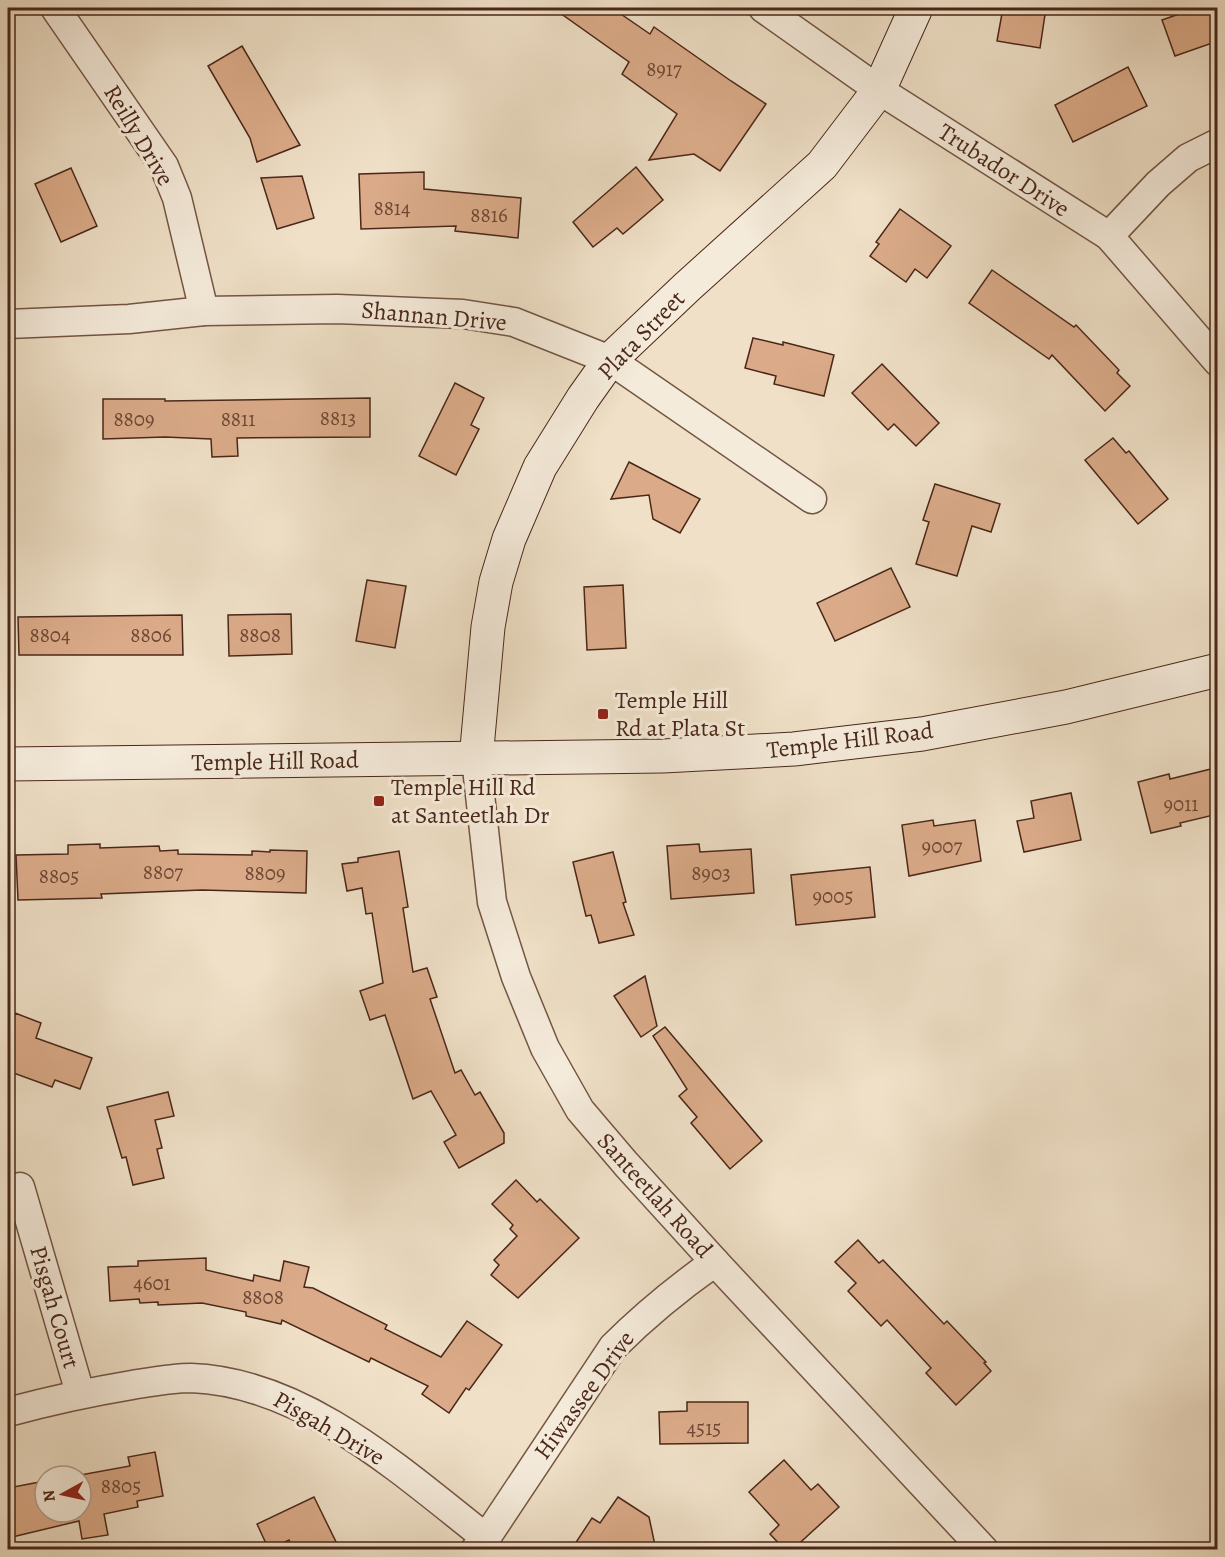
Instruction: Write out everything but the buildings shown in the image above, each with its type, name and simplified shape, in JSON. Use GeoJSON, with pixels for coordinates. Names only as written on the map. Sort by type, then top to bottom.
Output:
{"type":"FeatureCollection","features":[{"type":"Feature","properties":{"kind":"main road","name":"Plata Street"},"geometry":{"type":"LineString","coordinates":[[476,759],[488,627],[496,582],[509,539],[540,467],[610,360],[822,165],[879,90],[916,8]]}},
{"type":"Feature","properties":{"kind":"main road","name":"Temple Hill Road"},"geometry":{"type":"LineString","coordinates":[[8,764],[663,756],[806,748],[922,734],[1066,707],[1218,670]]}},
{"type":"Feature","properties":{"kind":"street","name":"Reilly Drive"},"geometry":{"type":"LineString","coordinates":[[55,8],[164,166],[177,198],[204,311]]}},
{"type":"Feature","properties":{"kind":"street","name":"Trubador Drive"},"geometry":{"type":"LineString","coordinates":[[763,8],[879,90],[1109,236],[1218,362]]}},
{"type":"Feature","properties":{"kind":"street"},"geometry":{"type":"LineString","coordinates":[[1109,236],[1158,184],[1188,158],[1218,143]]}},
{"type":"Feature","properties":{"kind":"street","name":"Shannan Drive"},"geometry":{"type":"LineString","coordinates":[[8,324],[129,319],[204,311],[337,309],[463,314],[514,322],[610,360],[812,499]]}},
{"type":"Feature","properties":{"kind":"street","name":"Santeetlah Road"},"geometry":{"type":"LineString","coordinates":[[476,759],[492,902],[516,977],[545,1048],[580,1110],[626,1164],[984,1550]]}},
{"type":"Feature","properties":{"kind":"street","name":"Pisgah Court"},"geometry":{"type":"LineString","coordinates":[[20,1187],[80,1394]]}},
{"type":"Feature","properties":{"kind":"street","name":"Hiwassee Drive"},"geometry":{"type":"LineString","coordinates":[[481,1544],[613,1347],[675,1290],[716,1262]]}},
{"type":"Feature","properties":{"kind":"street","name":"Pisgah Drive"},"geometry":{"type":"LineString","coordinates":[[8,1412],[80,1394],[190,1378],[225,1382],[263,1391],[335,1426],[385,1458],[481,1544]]}},
{"type":"Feature","properties":{"kind":"place","name":"Temple Hill Rd at Plata St"},"geometry":{"type":"Point","coordinates":[603,714]}},
{"type":"Feature","properties":{"kind":"place","name":"Temple Hill Rd at Santeetlah Dr"},"geometry":{"type":"Point","coordinates":[379,801]}}]}
